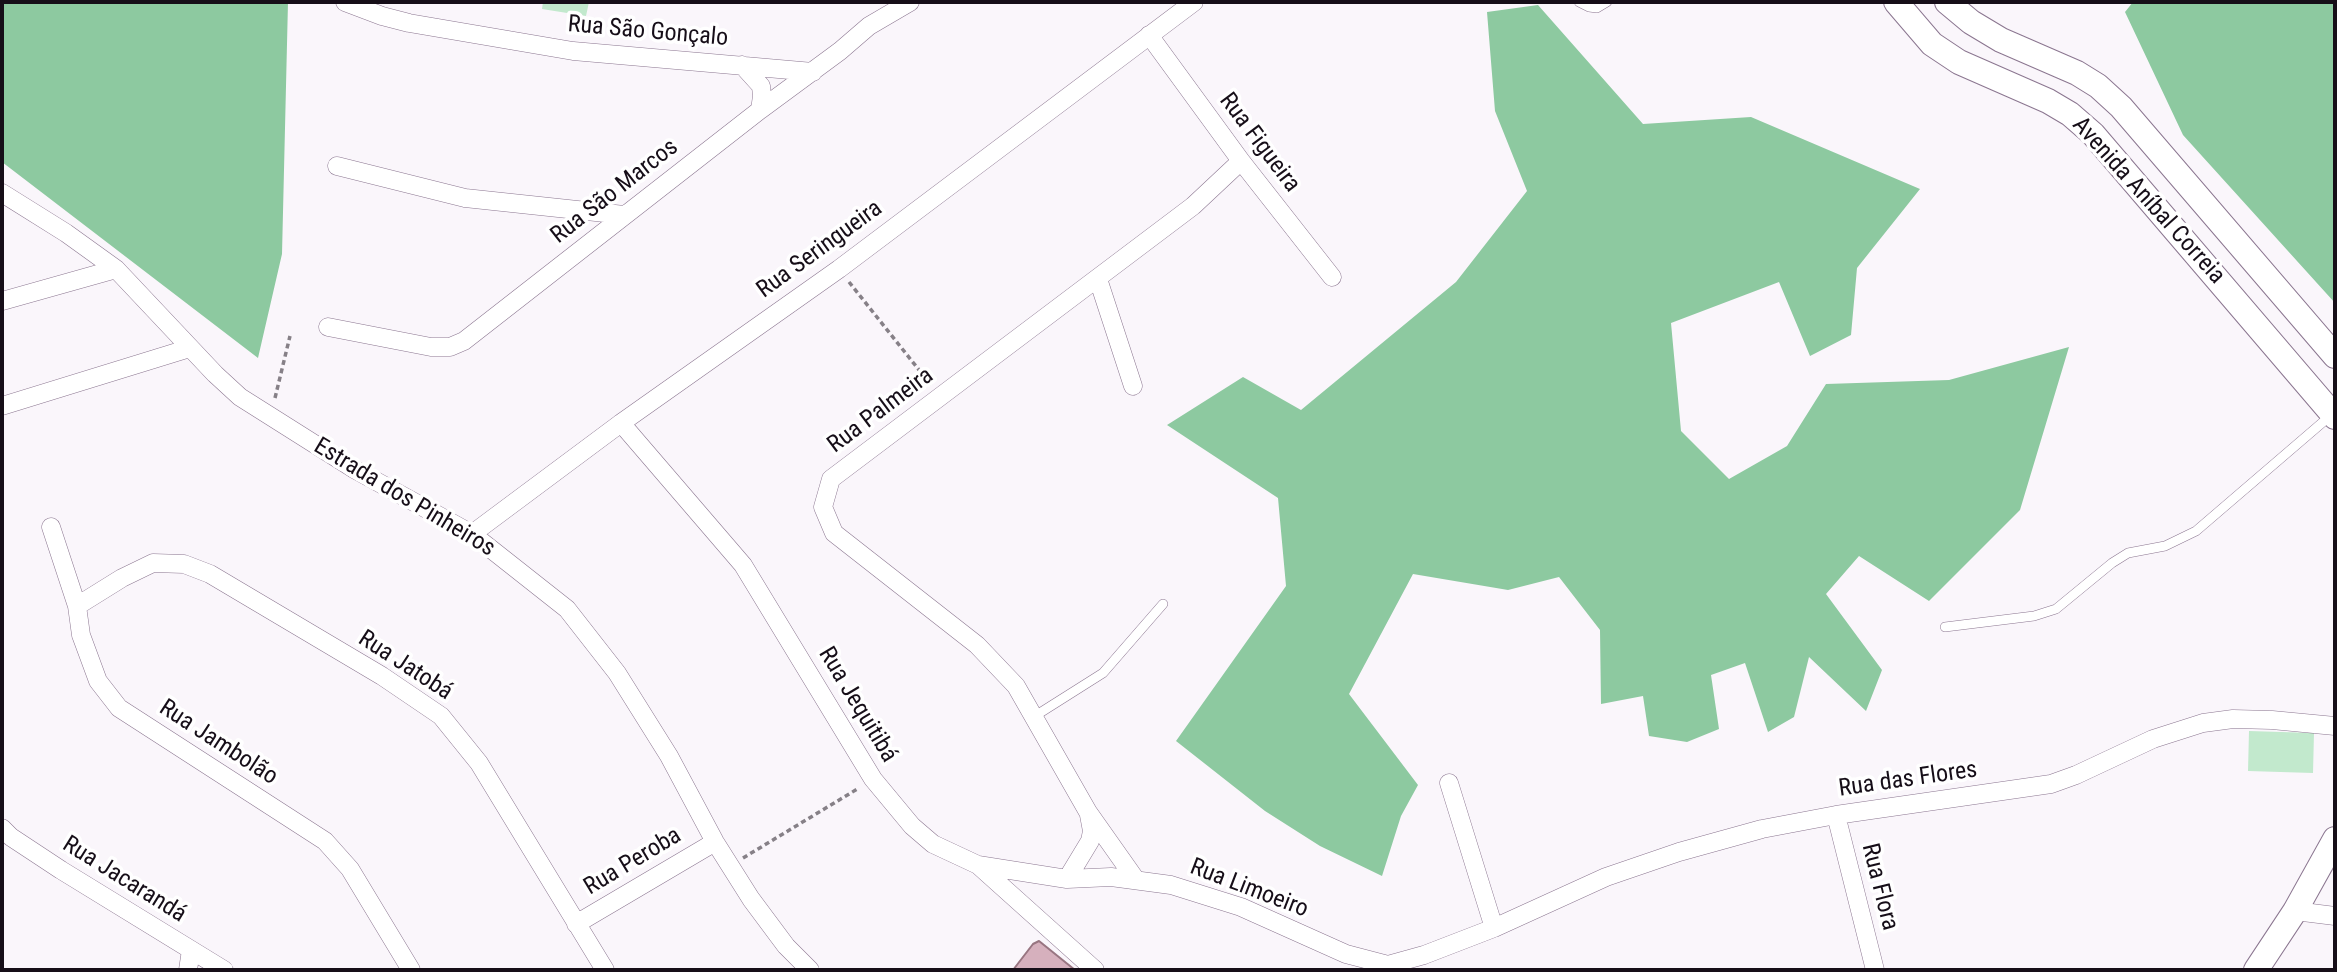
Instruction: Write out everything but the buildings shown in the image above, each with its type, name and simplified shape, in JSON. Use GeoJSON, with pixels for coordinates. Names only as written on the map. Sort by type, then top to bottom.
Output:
{"type":"FeatureCollection","features":[{"type":"Feature","properties":{"kind":"main road","name":"Avenida Aníbal Correia"},"geometry":{"type":"LineString","coordinates":[[1896,2],[1932,44],[1959,62],[2049,101],[2070,114],[2092,134],[2334,415]]}},
{"type":"Feature","properties":{"kind":"main road","name":"Avenida Aníbal Correia"},"geometry":{"type":"LineString","coordinates":[[1947,2],[1971,22],[2001,40],[2077,73],[2098,86],[2121,107],[2335,356]]}},
{"type":"Feature","properties":{"kind":"main road"},"geometry":{"type":"LineString","coordinates":[[2256,970],[2295,911],[2335,839]]}},
{"type":"Feature","properties":{"kind":"street","name":"Rua São Gonçalo"},"geometry":{"type":"LineString","coordinates":[[345,2],[409,23],[573,51],[813,72]]}},
{"type":"Feature","properties":{"kind":"street"},"geometry":{"type":"LineString","coordinates":[[869,26],[887,2]]}},
{"type":"Feature","properties":{"kind":"street","name":"Rua São Marcos"},"geometry":{"type":"LineString","coordinates":[[327,327],[431,347],[450,347],[464,341],[869,26],[910,2]]}},
{"type":"Feature","properties":{"kind":"street","name":"Rua Seringueira"},"geometry":{"type":"LineString","coordinates":[[472,534],[621,423],[839,269],[1194,2]]}},
{"type":"Feature","properties":{"kind":"street","name":"Rua Figueira"},"geometry":{"type":"LineString","coordinates":[[1149,36],[1241,162],[1332,278]]}},
{"type":"Feature","properties":{"kind":"street","name":"Rua São Gonçalo"},"geometry":{"type":"LineString","coordinates":[[742,65],[761,86],[760,110]]}},
{"type":"Feature","properties":{"kind":"street","name":"Rua Palmeira"},"geometry":{"type":"LineString","coordinates":[[1136,880],[1088,812],[1016,686],[976,645],[834,533],[823,507],[831,479],[1193,206],[1241,162]]}},
{"type":"Feature","properties":{"kind":"street"},"geometry":{"type":"LineString","coordinates":[[337,166],[465,198],[624,215]]}},
{"type":"Feature","properties":{"kind":"street","name":"Estrada dos Pinheiros"},"geometry":{"type":"LineString","coordinates":[[2,193],[66,233],[116,269],[240,397],[354,469],[472,534],[567,609],[617,673],[669,756],[729,866],[786,946],[810,970]]}},
{"type":"Feature","properties":{"kind":"street"},"geometry":{"type":"LineString","coordinates":[[2,301],[116,269]]}},
{"type":"Feature","properties":{"kind":"street"},"geometry":{"type":"LineString","coordinates":[[1098,279],[1133,386]]}},
{"type":"Feature","properties":{"kind":"street"},"geometry":{"type":"LineString","coordinates":[[2,406],[190,348]]}},
{"type":"Feature","properties":{"kind":"street","name":"Rua Jequitibá"},"geometry":{"type":"LineString","coordinates":[[621,423],[743,565],[873,779],[912,826],[933,844],[978,865],[1095,970]]}},
{"type":"Feature","properties":{"kind":"street","name":"Rua Jambolão"},"geometry":{"type":"LineString","coordinates":[[51,527],[77,606],[81,635],[97,681],[120,708],[325,841],[350,869],[411,970]]}},
{"type":"Feature","properties":{"kind":"street","name":"Rua Jatobá"},"geometry":{"type":"LineString","coordinates":[[77,606],[122,578],[153,564],[184,564],[210,574],[382,676],[442,716],[480,763],[605,970]]}},
{"type":"Feature","properties":{"kind":"street","name":"Rua das Flores"},"geometry":{"type":"LineString","coordinates":[[1494,928],[1606,877],[1762,828],[2051,784],[2152,739],[2203,723],[2233,719],[2335,726]]}},
{"type":"Feature","properties":{"kind":"street"},"geometry":{"type":"LineString","coordinates":[[1450,783],[1494,928]]}},
{"type":"Feature","properties":{"kind":"street"},"geometry":{"type":"LineString","coordinates":[[1067,879],[1090,841],[1092,831],[1088,812]]}},
{"type":"Feature","properties":{"kind":"street","name":"Rua Flora"},"geometry":{"type":"LineString","coordinates":[[1836,815],[1875,970]]}},
{"type":"Feature","properties":{"kind":"street","name":"Rua Jacarandá"},"geometry":{"type":"LineString","coordinates":[[2,828],[11,837],[61,870],[224,970]]}},
{"type":"Feature","properties":{"kind":"street","name":"Rua Peroba"},"geometry":{"type":"LineString","coordinates":[[576,924],[715,842]]}},
{"type":"Feature","properties":{"kind":"street","name":"Rua Limoeiro"},"geometry":{"type":"LineString","coordinates":[[978,865],[1067,879],[1111,877],[1171,885],[1241,906],[1346,954],[1388,965],[1424,955],[1494,928]]}},
{"type":"Feature","properties":{"kind":"street"},"geometry":{"type":"LineString","coordinates":[[2295,911],[2335,916]]}},
{"type":"Feature","properties":{"kind":"street"},"geometry":{"type":"LineString","coordinates":[[188,970],[191,950]]}},
{"type":"Feature","properties":{"kind":"lane"},"geometry":{"type":"LineString","coordinates":[[1579,2],[1597,8],[1607,2]]}},
{"type":"Feature","properties":{"kind":"lane"},"geometry":{"type":"LineString","coordinates":[[1945,627],[2026,617],[2056,609],[2128,553],[2165,546],[2196,531],[2334,415]]}},
{"type":"Feature","properties":{"kind":"lane"},"geometry":{"type":"LineString","coordinates":[[1035,716],[1103,673],[1163,604]]}},
{"type":"Feature","properties":{"kind":"path"},"geometry":{"type":"LineString","coordinates":[[839,269],[939,396]]}},
{"type":"Feature","properties":{"kind":"path"},"geometry":{"type":"LineString","coordinates":[[270,418],[290,336]]}},
{"type":"Feature","properties":{"kind":"path"},"geometry":{"type":"LineString","coordinates":[[729,866],[873,779]]}},
{"type":"Feature","properties":{"kind":"green space"},"geometry":{"type":"Polygon","coordinates":[[[2,2],[288,2],[282,254],[258,358],[2,162],[2,2]]]}},
{"type":"Feature","properties":{"kind":"green space"},"geometry":{"type":"Polygon","coordinates":[[[543,2],[589,2],[586,16],[542,9],[543,2]]]}},
{"type":"Feature","properties":{"kind":"green space"},"geometry":{"type":"Polygon","coordinates":[[[2133,2],[2335,2],[2335,303],[2183,135],[2125,12],[2133,2]]]}},
{"type":"Feature","properties":{"kind":"green space"},"geometry":{"type":"Polygon","coordinates":[[[1538,5],[1643,124],[1751,117],[1920,189],[1857,268],[1851,335],[1810,356],[1779,282],[1671,323],[1681,431],[1729,479],[1787,446],[1826,384],[1949,380],[2069,347],[2020,510],[1929,601],[1859,556],[1826,594],[1882,670],[1866,711],[1809,657],[1794,717],[1768,732],[1745,663],[1711,675],[1719,729],[1687,742],[1649,736],[1643,696],[1601,704],[1600,630],[1559,577],[1508,590],[1413,574],[1349,694],[1418,785],[1401,816],[1382,876],[1320,846],[1265,811],[1176,741],[1286,586],[1278,498],[1167,425],[1243,377],[1301,410],[1456,282],[1527,191],[1495,111],[1487,12],[1538,5]]]}},
{"type":"Feature","properties":{"kind":"green space"},"geometry":{"type":"Polygon","coordinates":[[[2249,731],[2314,733],[2313,773],[2248,771],[2249,731]]]}}]}
